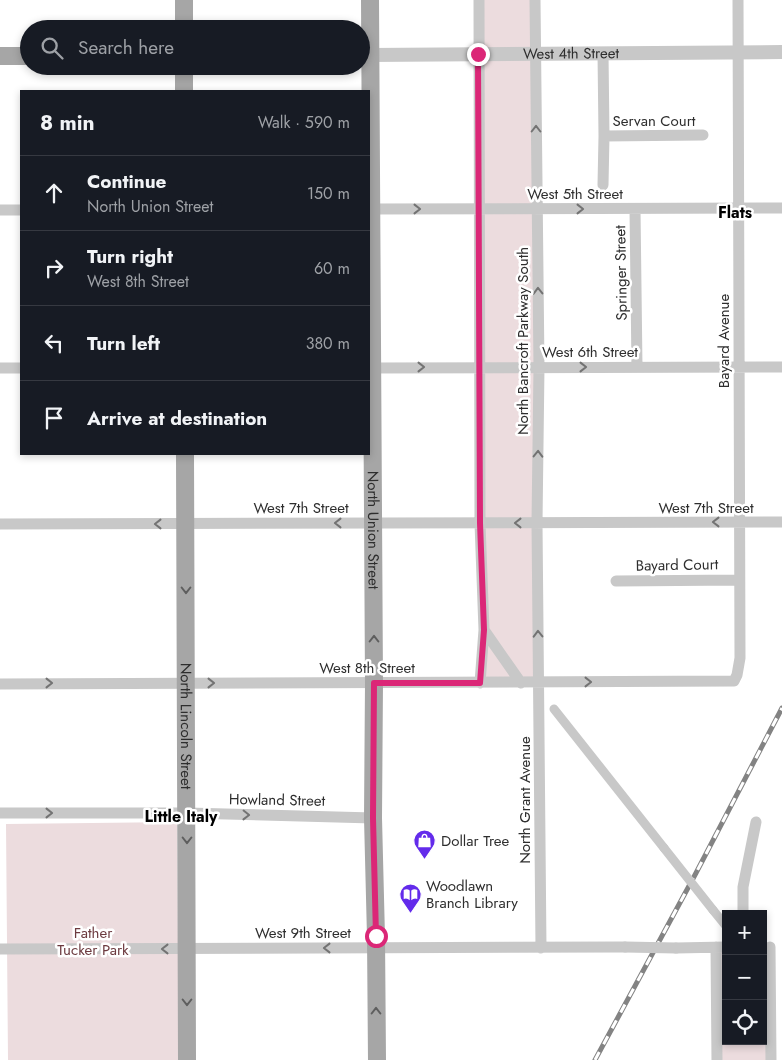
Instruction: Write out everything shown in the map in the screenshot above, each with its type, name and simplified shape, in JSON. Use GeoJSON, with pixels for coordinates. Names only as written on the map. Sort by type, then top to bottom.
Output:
{"type":"FeatureCollection","features":[{"type":"Feature","properties":{"kind":"main road"},"geometry":{"type":"LineString","coordinates":[[184,0],[184,20]]}},
{"type":"Feature","properties":{"kind":"main road","name":"North Union Street"},"geometry":{"type":"LineString","coordinates":[[368,20],[370,0]]}},
{"type":"Feature","properties":{"kind":"main road"},"geometry":{"type":"LineString","coordinates":[[0,56],[20,56]]}},
{"type":"Feature","properties":{"kind":"main road"},"geometry":{"type":"LineString","coordinates":[[184,75],[184,90]]}},
{"type":"Feature","properties":{"kind":"main road","name":"North Union Street"},"geometry":{"type":"LineString","coordinates":[[366,75],[366,90]]}},
{"type":"Feature","properties":{"kind":"main road","name":"North Union Street"},"geometry":{"type":"LineString","coordinates":[[370,210],[374,683],[373,818],[377,1060]]}},
{"type":"Feature","properties":{"kind":"main road","name":"North Lincoln Street"},"geometry":{"type":"LineString","coordinates":[[185,455],[187,1060]]}},
{"type":"Feature","properties":{"kind":"street"},"geometry":{"type":"LineString","coordinates":[[479,0],[480,523],[484,630],[480,683]]}},
{"type":"Feature","properties":{"kind":"street","name":"North Bancroft Parkway South"},"geometry":{"type":"LineString","coordinates":[[535,0],[539,367],[537,523],[539,683]]}},
{"type":"Feature","properties":{"kind":"street","name":"Bayard Avenue"},"geometry":{"type":"LineString","coordinates":[[734,681],[740,658],[738,0]]}},
{"type":"Feature","properties":{"kind":"street","name":"West 4th Street"},"geometry":{"type":"LineString","coordinates":[[370,55],[782,52]]}},
{"type":"Feature","properties":{"kind":"street","name":"Servan Court"},"geometry":{"type":"LineString","coordinates":[[603,53],[604,184]]}},
{"type":"Feature","properties":{"kind":"street","name":"Servan Court"},"geometry":{"type":"LineString","coordinates":[[604,136],[703,135]]}},
{"type":"Feature","properties":{"kind":"street","name":"West 5th Street"},"geometry":{"type":"LineString","coordinates":[[370,210],[782,208]]}},
{"type":"Feature","properties":{"kind":"street","name":"Springer Street"},"geometry":{"type":"LineString","coordinates":[[635,209],[637,367]]}},
{"type":"Feature","properties":{"kind":"street"},"geometry":{"type":"LineString","coordinates":[[0,210],[20,210]]}},
{"type":"Feature","properties":{"kind":"street","name":"West 6th Street"},"geometry":{"type":"LineString","coordinates":[[370,368],[782,367]]}},
{"type":"Feature","properties":{"kind":"street"},"geometry":{"type":"LineString","coordinates":[[0,368],[20,368]]}},
{"type":"Feature","properties":{"kind":"street","name":"West 7th Street"},"geometry":{"type":"LineString","coordinates":[[0,524],[782,522]]}},
{"type":"Feature","properties":{"kind":"street","name":"Bayard Court"},"geometry":{"type":"LineString","coordinates":[[616,581],[739,580]]}},
{"type":"Feature","properties":{"kind":"street"},"geometry":{"type":"LineString","coordinates":[[484,630],[521,683]]}},
{"type":"Feature","properties":{"kind":"street","name":"West 8th Street"},"geometry":{"type":"LineString","coordinates":[[0,684],[734,681]]}},
{"type":"Feature","properties":{"kind":"street","name":"North Grant Avenue"},"geometry":{"type":"LineString","coordinates":[[539,683],[541,948]]}},
{"type":"Feature","properties":{"kind":"street"},"geometry":{"type":"LineString","coordinates":[[554,709],[722,921]]}},
{"type":"Feature","properties":{"kind":"street","name":"Howland Street"},"geometry":{"type":"LineString","coordinates":[[0,813],[187,813],[373,818]]}},
{"type":"Feature","properties":{"kind":"street"},"geometry":{"type":"LineString","coordinates":[[743,910],[743,887],[756,822]]}},
{"type":"Feature","properties":{"kind":"street"},"geometry":{"type":"LineString","coordinates":[[717,1060],[721,947]]}},
{"type":"Feature","properties":{"kind":"street","name":"West 9th Street"},"geometry":{"type":"LineString","coordinates":[[0,949],[721,947]]}},
{"type":"Feature","properties":{"kind":"street"},"geometry":{"type":"LineString","coordinates":[[771,1060],[772,947]]}},
{"type":"Feature","properties":{"kind":"green space"},"geometry":{"type":"Polygon","coordinates":[[[479,0],[535,0],[539,683],[480,683],[479,0]]]}},
{"type":"Feature","properties":{"kind":"green space","name":"Father Tucker Park"},"geometry":{"type":"Polygon","coordinates":[[[177,822],[179,1060],[8,1060],[6,824],[177,822]]]}},
{"type":"Feature","properties":{"kind":"green space"},"geometry":{"type":"Polygon","coordinates":[[[716,947],[722,947],[722,1045],[767,1045],[767,947],[770,947],[771,1060],[717,1060],[716,947]]]}},
{"type":"Feature","properties":{"kind":"railway"},"geometry":{"type":"LineString","coordinates":[[595,1060],[782,708]]}},
{"type":"Feature","properties":{"kind":"place","name":"Dollar Tree"},"geometry":{"type":"Point","coordinates":[425,860]}},
{"type":"Feature","properties":{"kind":"place","name":"Woodlawn Branch Library"},"geometry":{"type":"Point","coordinates":[410,914]}},
{"type":"Feature","properties":{"kind":"district","name":"Flats"},"geometry":{"type":"Point","coordinates":[735,212]}},
{"type":"Feature","properties":{"kind":"district","name":"Little Italy"},"geometry":{"type":"Point","coordinates":[181,816]}},
{"type":"Feature","properties":{"kind":"route"},"geometry":{"type":"LineString","coordinates":[[376,936],[373,818],[374,683],[480,683],[484,630],[480,523],[478,54]]}}]}
